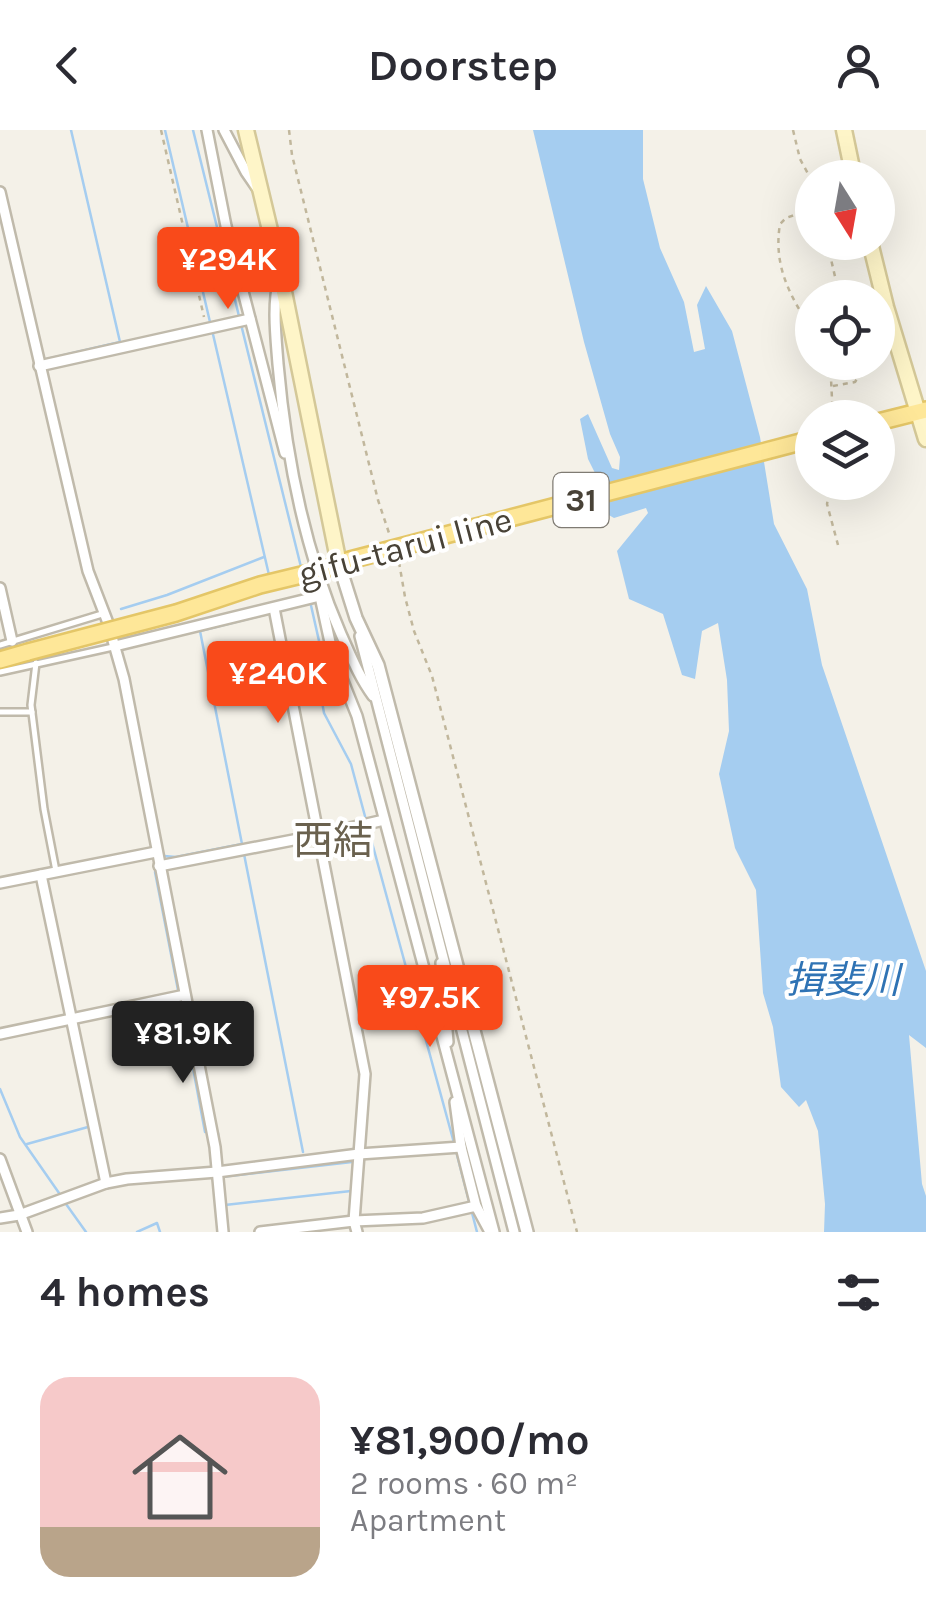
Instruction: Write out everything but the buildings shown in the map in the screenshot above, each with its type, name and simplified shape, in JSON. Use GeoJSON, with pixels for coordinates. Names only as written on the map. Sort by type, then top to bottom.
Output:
{"type":"FeatureCollection","features":[{"type":"Feature","properties":{"kind":"main road"},"geometry":{"type":"LineString","coordinates":[[246,130],[344,562]]}},
{"type":"Feature","properties":{"kind":"main road"},"geometry":{"type":"LineString","coordinates":[[844,130],[850,160]]}},
{"type":"Feature","properties":{"kind":"main road"},"geometry":{"type":"LineString","coordinates":[[874,260],[926,439]]}},
{"type":"Feature","properties":{"kind":"main road","name":"gifu-tarui line"},"geometry":{"type":"LineString","coordinates":[[0,660],[32,658],[260,585],[795,443]]}},
{"type":"Feature","properties":{"kind":"street"},"geometry":{"type":"LineString","coordinates":[[207,130],[226,226],[324,595],[361,681],[375,698]]}},
{"type":"Feature","properties":{"kind":"street"},"geometry":{"type":"LineString","coordinates":[[224,130],[259,190]]}},
{"type":"Feature","properties":{"kind":"street"},"geometry":{"type":"LineString","coordinates":[[848,151],[853,130]]}},
{"type":"Feature","properties":{"kind":"street"},"geometry":{"type":"LineString","coordinates":[[0,192],[88,571],[116,646],[215,1147],[223,1232]]}},
{"type":"Feature","properties":{"kind":"street"},"geometry":{"type":"LineString","coordinates":[[0,247],[12,244]]}},
{"type":"Feature","properties":{"kind":"street"},"geometry":{"type":"LineString","coordinates":[[280,272],[276,289],[276,343],[294,484]]}},
{"type":"Feature","properties":{"kind":"street"},"geometry":{"type":"LineString","coordinates":[[40,366],[250,319]]}},
{"type":"Feature","properties":{"kind":"street"},"geometry":{"type":"LineString","coordinates":[[344,562],[375,698],[514,1232]]}},
{"type":"Feature","properties":{"kind":"street"},"geometry":{"type":"LineString","coordinates":[[0,588],[12,641]]}},
{"type":"Feature","properties":{"kind":"street"},"geometry":{"type":"LineString","coordinates":[[116,646],[324,595]]}},
{"type":"Feature","properties":{"kind":"street"},"geometry":{"type":"LineString","coordinates":[[324,595],[321,601],[333,656],[358,716],[452,1074],[489,1232]]}},
{"type":"Feature","properties":{"kind":"street"},"geometry":{"type":"LineString","coordinates":[[274,608],[365,1074],[355,1226]]}},
{"type":"Feature","properties":{"kind":"street"},"geometry":{"type":"LineString","coordinates":[[356,618],[378,665],[390,708],[527,1232]]}},
{"type":"Feature","properties":{"kind":"street"},"geometry":{"type":"LineString","coordinates":[[159,866],[384,820]]}},
{"type":"Feature","properties":{"kind":"street"},"geometry":{"type":"LineString","coordinates":[[0,883],[156,852]]}},
{"type":"Feature","properties":{"kind":"street"},"geometry":{"type":"LineString","coordinates":[[41,875],[106,1183]]}},
{"type":"Feature","properties":{"kind":"street"},"geometry":{"type":"LineString","coordinates":[[441,950],[441,980],[461,1147],[476,1206],[489,1232]]}},
{"type":"Feature","properties":{"kind":"street"},"geometry":{"type":"LineString","coordinates":[[0,1034],[185,995]]}},
{"type":"Feature","properties":{"kind":"street"},"geometry":{"type":"LineString","coordinates":[[0,1218],[127,1179],[461,1147]]}},
{"type":"Feature","properties":{"kind":"street"},"geometry":{"type":"LineString","coordinates":[[0,1160],[27,1232]]}},
{"type":"Feature","properties":{"kind":"street"},"geometry":{"type":"LineString","coordinates":[[260,1232],[423,1218],[476,1206]]}},
{"type":"Feature","properties":{"kind":"lane"},"geometry":{"type":"LineString","coordinates":[[0,645],[105,613]]}},
{"type":"Feature","properties":{"kind":"lane"},"geometry":{"type":"LineString","coordinates":[[0,672],[32,658],[116,646]]}},
{"type":"Feature","properties":{"kind":"lane"},"geometry":{"type":"LineString","coordinates":[[32,658],[32,712],[56,871]]}},
{"type":"Feature","properties":{"kind":"lane"},"geometry":{"type":"LineString","coordinates":[[0,712],[32,712]]}},
{"type":"Feature","properties":{"kind":"path"},"geometry":{"type":"LineString","coordinates":[[161,130],[207,328]]}},
{"type":"Feature","properties":{"kind":"path"},"geometry":{"type":"LineString","coordinates":[[289,130],[378,500],[390,534]]}},
{"type":"Feature","properties":{"kind":"path"},"geometry":{"type":"LineString","coordinates":[[792,130],[801,160]]}},
{"type":"Feature","properties":{"kind":"path"},"geometry":{"type":"LineString","coordinates":[[795,215],[780,224],[778,254],[795,303]]}},
{"type":"Feature","properties":{"kind":"path"},"geometry":{"type":"LineString","coordinates":[[831,380],[832,400]]}},
{"type":"Feature","properties":{"kind":"path"},"geometry":{"type":"LineString","coordinates":[[832,386],[856,380]]}},
{"type":"Feature","properties":{"kind":"path"},"geometry":{"type":"LineString","coordinates":[[828,500],[838,546]]}},
{"type":"Feature","properties":{"kind":"path"},"geometry":{"type":"LineString","coordinates":[[395,550],[414,631],[432,676],[577,1232]]}},
{"type":"Feature","properties":{"kind":"water","name":"揖斐川"},"geometry":{"type":"Polygon","coordinates":[[[533,130],[643,130],[643,179],[660,248],[684,302],[694,352],[705,349],[697,305],[706,286],[732,331],[760,437],[774,524],[807,589],[822,665],[926,971],[926,1048],[909,1035],[926,1196],[926,1232],[824,1232],[818,1131],[806,1100],[799,1107],[781,1087],[773,1027],[763,993],[756,890],[735,848],[719,774],[729,731],[727,680],[718,623],[702,631],[695,679],[682,675],[663,614],[629,599],[617,551],[648,513],[646,508],[614,518],[607,514],[599,481],[588,459],[580,419],[588,414],[612,468],[619,470],[620,457],[584,342],[533,130]]]}},
{"type":"Feature","properties":{"kind":"waterway"},"geometry":{"type":"LineString","coordinates":[[47,359],[120,342],[71,130]]}},
{"type":"Feature","properties":{"kind":"waterway"},"geometry":{"type":"LineString","coordinates":[[165,130],[210,322]]}},
{"type":"Feature","properties":{"kind":"waterway"},"geometry":{"type":"LineString","coordinates":[[193,130],[301,567]]}},
{"type":"Feature","properties":{"kind":"waterway"},"geometry":{"type":"LineString","coordinates":[[212,330],[269,575]]}},
{"type":"Feature","properties":{"kind":"waterway"},"geometry":{"type":"LineString","coordinates":[[121,609],[264,557]]}},
{"type":"Feature","properties":{"kind":"waterway"},"geometry":{"type":"LineString","coordinates":[[310,601],[326,672],[321,696],[324,713],[351,764],[366,820]]}},
{"type":"Feature","properties":{"kind":"waterway"},"geometry":{"type":"LineString","coordinates":[[164,856],[242,844],[200,631],[268,614]]}},
{"type":"Feature","properties":{"kind":"waterway"},"geometry":{"type":"LineString","coordinates":[[368,828],[454,1143]]}},
{"type":"Feature","properties":{"kind":"waterway"},"geometry":{"type":"LineString","coordinates":[[323,836],[353,990]]}},
{"type":"Feature","properties":{"kind":"waterway"},"geometry":{"type":"LineString","coordinates":[[168,869],[313,841],[318,845]]}},
{"type":"Feature","properties":{"kind":"waterway"},"geometry":{"type":"LineString","coordinates":[[244,854],[303,1152]]}},
{"type":"Feature","properties":{"kind":"waterway"},"geometry":{"type":"LineString","coordinates":[[155,872],[178,990]]}},
{"type":"Feature","properties":{"kind":"waterway"},"geometry":{"type":"LineString","coordinates":[[181,1004],[205,1132]]}},
{"type":"Feature","properties":{"kind":"waterway"},"geometry":{"type":"LineString","coordinates":[[0,1089],[20,1137],[59,1193]]}},
{"type":"Feature","properties":{"kind":"waterway"},"geometry":{"type":"LineString","coordinates":[[27,1144],[88,1127]]}},
{"type":"Feature","properties":{"kind":"waterway"},"geometry":{"type":"LineString","coordinates":[[218,1133],[219,1145]]}},
{"type":"Feature","properties":{"kind":"waterway"},"geometry":{"type":"LineString","coordinates":[[456,1151],[477,1232]]}},
{"type":"Feature","properties":{"kind":"waterway"},"geometry":{"type":"LineString","coordinates":[[222,1179],[352,1162]]}},
{"type":"Feature","properties":{"kind":"waterway"},"geometry":{"type":"LineString","coordinates":[[359,1215],[361,1187]]}},
{"type":"Feature","properties":{"kind":"waterway"},"geometry":{"type":"LineString","coordinates":[[225,1205],[351,1191]]}},
{"type":"Feature","properties":{"kind":"waterway"},"geometry":{"type":"LineString","coordinates":[[66,1204],[86,1232]]}},
{"type":"Feature","properties":{"kind":"waterway"},"geometry":{"type":"LineString","coordinates":[[137,1232],[157,1223],[160,1232]]}},
{"type":"Feature","properties":{"kind":"waterway"},"geometry":{"type":"LineString","coordinates":[[299,1232],[346,1227]]}},
{"type":"Feature","properties":{"kind":"district","name":"西結"},"geometry":{"type":"Point","coordinates":[333,840]}}]}
